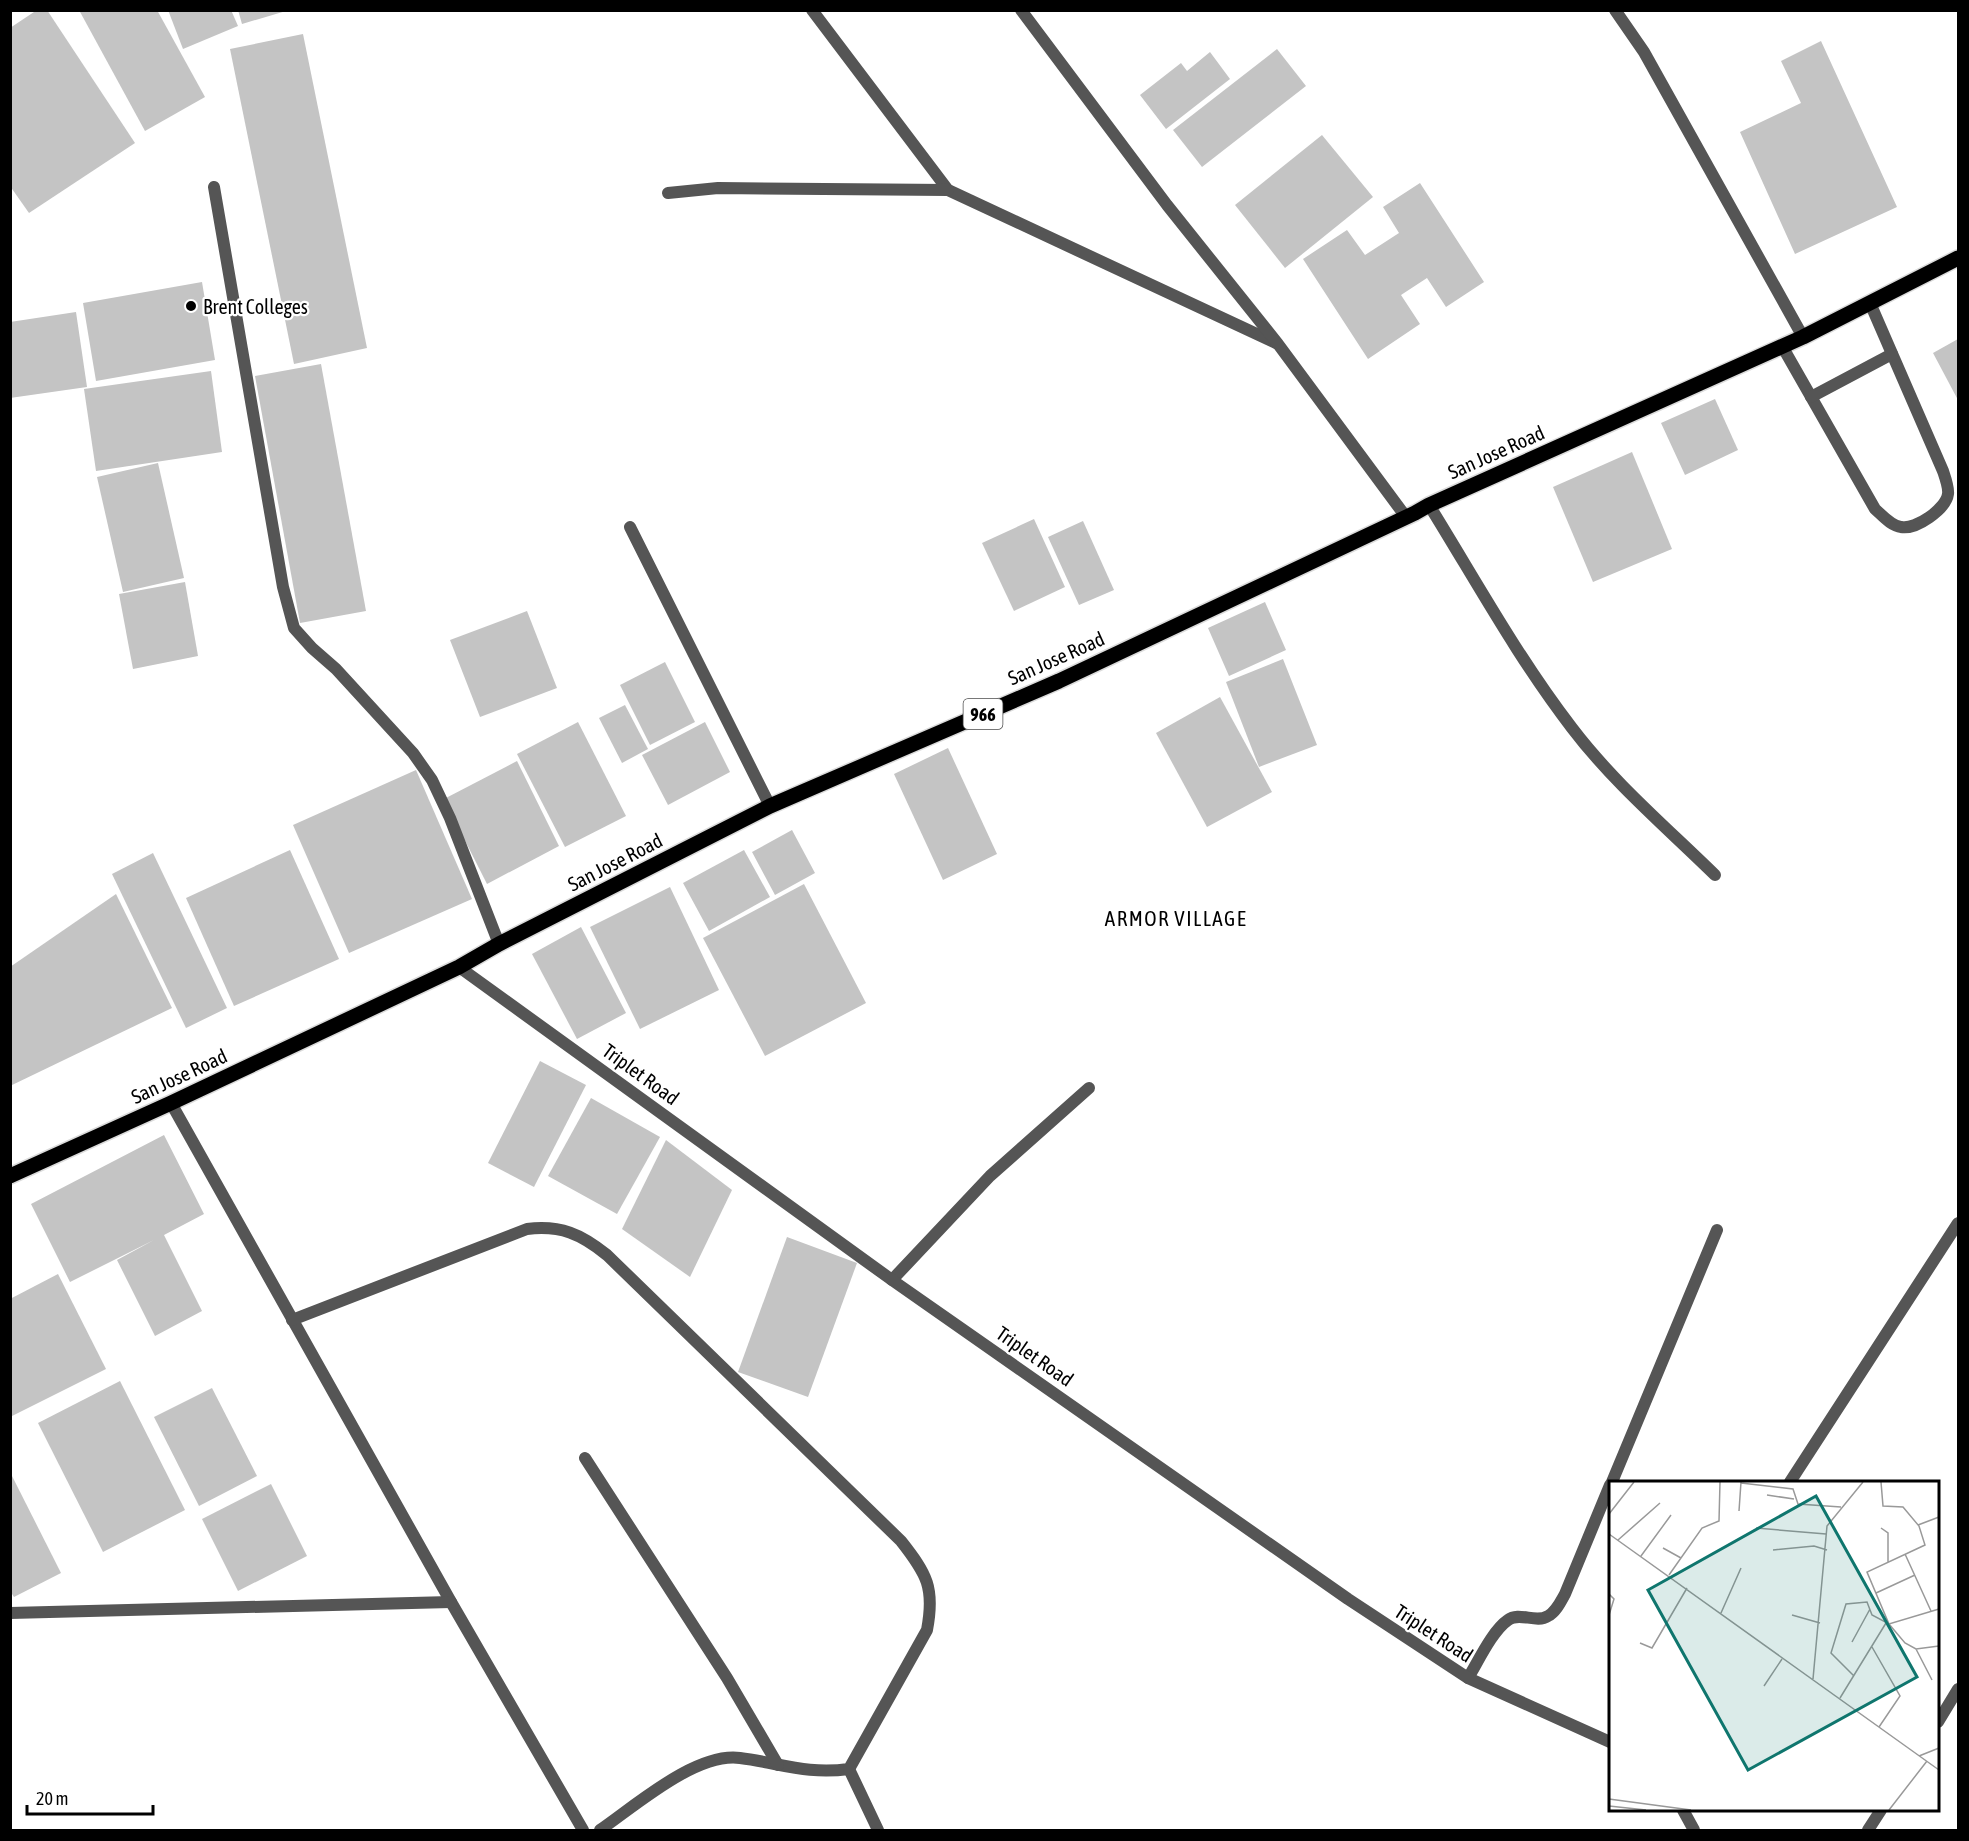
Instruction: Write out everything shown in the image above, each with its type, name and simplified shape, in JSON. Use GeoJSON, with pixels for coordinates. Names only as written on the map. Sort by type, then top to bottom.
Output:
{"type":"FeatureCollection","features":[{"type":"Feature","properties":{"kind":"main road","name":"San Jose Road"},"geometry":{"type":"LineString","coordinates":[[10,1176],[459,967],[499,944],[770,807],[1059,681],[1429,505],[1803,337],[1959,258]]}},
{"type":"Feature","properties":{"kind":"street"},"geometry":{"type":"LineString","coordinates":[[812,10],[948,190]]}},
{"type":"Feature","properties":{"kind":"street"},"geometry":{"type":"LineString","coordinates":[[1021,10],[1167,205],[1278,344],[1406,517]]}},
{"type":"Feature","properties":{"kind":"street"},"geometry":{"type":"LineString","coordinates":[[1616,10],[1644,52],[1803,337]]}},
{"type":"Feature","properties":{"kind":"street"},"geometry":{"type":"LineString","coordinates":[[214,186],[283,587],[294,628],[413,753],[432,780],[450,818],[499,944]]}},
{"type":"Feature","properties":{"kind":"street"},"geometry":{"type":"LineString","coordinates":[[668,193],[718,188],[948,190],[1278,344]]}},
{"type":"Feature","properties":{"kind":"street"},"geometry":{"type":"LineString","coordinates":[[1782,346],[1875,508],[1890,522],[1902,528],[1921,523],[1941,508],[1948,494],[1943,471],[1870,303]]}},
{"type":"Feature","properties":{"kind":"street"},"geometry":{"type":"LineString","coordinates":[[1811,398],[1892,354]]}},
{"type":"Feature","properties":{"kind":"street"},"geometry":{"type":"LineString","coordinates":[[1429,505],[1541,685],[1572,729],[1604,766],[1715,875]]}},
{"type":"Feature","properties":{"kind":"street"},"geometry":{"type":"LineString","coordinates":[[630,527],[770,807]]}},
{"type":"Feature","properties":{"kind":"street","name":"Triplet Road"},"geometry":{"type":"LineString","coordinates":[[459,967],[892,1280],[1328,1585],[1468,1678],[1609,1742]]}},
{"type":"Feature","properties":{"kind":"street"},"geometry":{"type":"LineString","coordinates":[[892,1280],[990,1176],[1089,1088]]}},
{"type":"Feature","properties":{"kind":"street"},"geometry":{"type":"LineString","coordinates":[[171,1103],[451,1602],[583,1830]]}},
{"type":"Feature","properties":{"kind":"street"},"geometry":{"type":"LineString","coordinates":[[1791,1481],[1959,1223]]}},
{"type":"Feature","properties":{"kind":"street"},"geometry":{"type":"LineString","coordinates":[[292,1320],[527,1229],[548,1227],[588,1240],[607,1255],[885,1525],[919,1564],[930,1588],[931,1608],[927,1630],[849,1769]]}},
{"type":"Feature","properties":{"kind":"street"},"geometry":{"type":"LineString","coordinates":[[1612,1481],[1717,1230]]}},
{"type":"Feature","properties":{"kind":"street"},"geometry":{"type":"LineString","coordinates":[[585,1458],[727,1678],[778,1765]]}},
{"type":"Feature","properties":{"kind":"street"},"geometry":{"type":"LineString","coordinates":[[1468,1678],[1498,1630],[1508,1619],[1517,1616],[1535,1619],[1547,1617],[1557,1608],[1609,1489]]}},
{"type":"Feature","properties":{"kind":"street"},"geometry":{"type":"LineString","coordinates":[[10,1613],[451,1602]]}},
{"type":"Feature","properties":{"kind":"street"},"geometry":{"type":"LineString","coordinates":[[1939,1720],[1959,1689]]}},
{"type":"Feature","properties":{"kind":"street"},"geometry":{"type":"LineString","coordinates":[[600,1830],[679,1775],[723,1757],[739,1757],[827,1772],[849,1769]]}},
{"type":"Feature","properties":{"kind":"street"},"geometry":{"type":"LineString","coordinates":[[849,1769],[878,1830]]}},
{"type":"Feature","properties":{"kind":"street"},"geometry":{"type":"LineString","coordinates":[[1684,1811],[1694,1830]]}},
{"type":"Feature","properties":{"kind":"street"},"geometry":{"type":"LineString","coordinates":[[1868,1830],[1880,1811]]}},
{"type":"Feature","properties":{"kind":"building"},"geometry":{"type":"Polygon","coordinates":[[[37,10],[47,10],[135,143],[29,213],[10,186],[10,28],[37,10]]]}},
{"type":"Feature","properties":{"kind":"building"},"geometry":{"type":"Polygon","coordinates":[[[79,10],[157,10],[205,97],[145,131],[79,10]]]}},
{"type":"Feature","properties":{"kind":"building"},"geometry":{"type":"Polygon","coordinates":[[[168,10],[231,10],[238,26],[183,49],[168,10]]]}},
{"type":"Feature","properties":{"kind":"building"},"geometry":{"type":"Polygon","coordinates":[[[238,10],[286,10],[286,11],[242,24],[238,10]]]}},
{"type":"Feature","properties":{"kind":"building"},"geometry":{"type":"Polygon","coordinates":[[[303,34],[367,348],[294,364],[230,49],[303,34]]]}},
{"type":"Feature","properties":{"kind":"building"},"geometry":{"type":"Polygon","coordinates":[[[1821,41],[1897,207],[1795,254],[1740,132],[1801,103],[1781,61],[1821,41]]]}},
{"type":"Feature","properties":{"kind":"building"},"geometry":{"type":"Polygon","coordinates":[[[1277,49],[1306,86],[1202,167],[1173,130],[1277,49]]]}},
{"type":"Feature","properties":{"kind":"building"},"geometry":{"type":"Polygon","coordinates":[[[1210,52],[1230,79],[1166,129],[1140,95],[1181,63],[1187,71],[1210,52]]]}},
{"type":"Feature","properties":{"kind":"building"},"geometry":{"type":"Polygon","coordinates":[[[1322,135],[1373,197],[1285,268],[1235,205],[1322,135]]]}},
{"type":"Feature","properties":{"kind":"building"},"geometry":{"type":"Polygon","coordinates":[[[1420,183],[1484,282],[1446,307],[1427,278],[1401,295],[1420,324],[1368,359],[1303,259],[1347,230],[1365,255],[1399,233],[1383,207],[1420,183]]]}},
{"type":"Feature","properties":{"kind":"building"},"geometry":{"type":"Polygon","coordinates":[[[202,282],[215,360],[96,381],[83,303],[202,282]]]}},
{"type":"Feature","properties":{"kind":"building"},"geometry":{"type":"Polygon","coordinates":[[[76,312],[87,387],[10,398],[10,322],[76,312]]]}},
{"type":"Feature","properties":{"kind":"building"},"geometry":{"type":"Polygon","coordinates":[[[1958,339],[1958,400],[1933,353],[1958,339]]]}},
{"type":"Feature","properties":{"kind":"building"},"geometry":{"type":"Polygon","coordinates":[[[321,364],[366,611],[300,623],[255,376],[321,364]]]}},
{"type":"Feature","properties":{"kind":"building"},"geometry":{"type":"Polygon","coordinates":[[[211,371],[222,452],[96,471],[84,389],[211,371]]]}},
{"type":"Feature","properties":{"kind":"building"},"geometry":{"type":"Polygon","coordinates":[[[1715,399],[1738,450],[1685,475],[1661,423],[1715,399]]]}},
{"type":"Feature","properties":{"kind":"building"},"geometry":{"type":"Polygon","coordinates":[[[1632,452],[1672,549],[1593,582],[1553,487],[1632,452]]]}},
{"type":"Feature","properties":{"kind":"building"},"geometry":{"type":"Polygon","coordinates":[[[158,463],[184,578],[123,592],[97,477],[158,463]]]}},
{"type":"Feature","properties":{"kind":"building"},"geometry":{"type":"Polygon","coordinates":[[[1034,519],[1065,587],[1014,611],[982,543],[1034,519]]]}},
{"type":"Feature","properties":{"kind":"building"},"geometry":{"type":"Polygon","coordinates":[[[1083,521],[1114,590],[1079,605],[1048,537],[1083,521]]]}},
{"type":"Feature","properties":{"kind":"building"},"geometry":{"type":"Polygon","coordinates":[[[185,582],[198,656],[133,669],[119,594],[185,582]]]}},
{"type":"Feature","properties":{"kind":"building"},"geometry":{"type":"Polygon","coordinates":[[[1265,602],[1286,650],[1229,676],[1208,628],[1265,602]]]}},
{"type":"Feature","properties":{"kind":"building"},"geometry":{"type":"Polygon","coordinates":[[[527,611],[557,688],[480,717],[450,640],[527,611]]]}},
{"type":"Feature","properties":{"kind":"building"},"geometry":{"type":"Polygon","coordinates":[[[1283,659],[1317,745],[1259,767],[1226,682],[1283,659]]]}},
{"type":"Feature","properties":{"kind":"building"},"geometry":{"type":"Polygon","coordinates":[[[665,662],[695,722],[650,745],[620,685],[665,662]]]}},
{"type":"Feature","properties":{"kind":"building"},"geometry":{"type":"Polygon","coordinates":[[[1220,697],[1272,792],[1207,827],[1156,733],[1220,697]]]}},
{"type":"Feature","properties":{"kind":"building"},"geometry":{"type":"Polygon","coordinates":[[[625,705],[648,749],[622,763],[599,718],[625,705]]]}},
{"type":"Feature","properties":{"kind":"building"},"geometry":{"type":"Polygon","coordinates":[[[578,722],[626,816],[565,847],[517,754],[578,722]]]}},
{"type":"Feature","properties":{"kind":"building"},"geometry":{"type":"Polygon","coordinates":[[[705,722],[730,772],[668,805],[642,755],[705,722]]]}},
{"type":"Feature","properties":{"kind":"building"},"geometry":{"type":"Polygon","coordinates":[[[948,748],[997,854],[943,880],[894,774],[948,748]]]}},
{"type":"Feature","properties":{"kind":"building"},"geometry":{"type":"Polygon","coordinates":[[[517,761],[559,846],[487,884],[444,799],[517,761]]]}},
{"type":"Feature","properties":{"kind":"building"},"geometry":{"type":"Polygon","coordinates":[[[416,770],[472,899],[349,953],[293,825],[416,770]]]}},
{"type":"Feature","properties":{"kind":"building"},"geometry":{"type":"Polygon","coordinates":[[[792,830],[815,873],[775,895],[752,852],[792,830]]]}},
{"type":"Feature","properties":{"kind":"building"},"geometry":{"type":"Polygon","coordinates":[[[290,850],[339,959],[234,1006],[186,898],[290,850]]]}},
{"type":"Feature","properties":{"kind":"building"},"geometry":{"type":"Polygon","coordinates":[[[744,850],[770,897],[709,931],[683,883],[744,850]]]}},
{"type":"Feature","properties":{"kind":"building"},"geometry":{"type":"Polygon","coordinates":[[[153,853],[227,1008],[186,1028],[112,874],[153,853]]]}},
{"type":"Feature","properties":{"kind":"building"},"geometry":{"type":"Polygon","coordinates":[[[804,884],[866,1003],[765,1056],[703,938],[804,884]]]}},
{"type":"Feature","properties":{"kind":"building"},"geometry":{"type":"Polygon","coordinates":[[[670,887],[719,990],[640,1029],[590,927],[670,887]]]}},
{"type":"Feature","properties":{"kind":"building"},"geometry":{"type":"Polygon","coordinates":[[[116,894],[172,1008],[10,1086],[10,967],[116,894]]]}},
{"type":"Feature","properties":{"kind":"building"},"geometry":{"type":"Polygon","coordinates":[[[581,927],[626,1013],[577,1039],[532,954],[581,927]]]}},
{"type":"Feature","properties":{"kind":"building"},"geometry":{"type":"Polygon","coordinates":[[[540,1061],[586,1085],[534,1187],[488,1163],[540,1061]]]}},
{"type":"Feature","properties":{"kind":"building"},"geometry":{"type":"Polygon","coordinates":[[[591,1098],[660,1137],[617,1214],[548,1176],[591,1098]]]}},
{"type":"Feature","properties":{"kind":"building"},"geometry":{"type":"Polygon","coordinates":[[[164,1135],[204,1214],[164,1235],[202,1311],[155,1336],[117,1260],[154,1240],[70,1282],[31,1204],[164,1135]]]}},
{"type":"Feature","properties":{"kind":"building"},"geometry":{"type":"Polygon","coordinates":[[[666,1140],[732,1190],[690,1277],[622,1229],[666,1140]]]}},
{"type":"Feature","properties":{"kind":"building"},"geometry":{"type":"Polygon","coordinates":[[[787,1237],[857,1263],[808,1397],[738,1372],[787,1237]]]}},
{"type":"Feature","properties":{"kind":"building"},"geometry":{"type":"Polygon","coordinates":[[[58,1274],[106,1369],[10,1417],[10,1299],[58,1274]]]}},
{"type":"Feature","properties":{"kind":"building"},"geometry":{"type":"Polygon","coordinates":[[[120,1381],[185,1510],[103,1552],[38,1423],[120,1381]]]}},
{"type":"Feature","properties":{"kind":"building"},"geometry":{"type":"Polygon","coordinates":[[[212,1388],[257,1476],[199,1506],[154,1417],[212,1388]]]}},
{"type":"Feature","properties":{"kind":"building"},"geometry":{"type":"Polygon","coordinates":[[[10,1472],[61,1573],[14,1597],[10,1591],[10,1472]]]}},
{"type":"Feature","properties":{"kind":"building"},"geometry":{"type":"Polygon","coordinates":[[[271,1484],[307,1556],[238,1591],[202,1519],[271,1484]]]}},
{"type":"Feature","properties":{"kind":"place","name":"Brent Colleges"},"geometry":{"type":"Point","coordinates":[191,306]}},
{"type":"Feature","properties":{"kind":"district","name":"ARMOR VILLAGE"},"geometry":{"type":"Point","coordinates":[1176,918]}}]}
